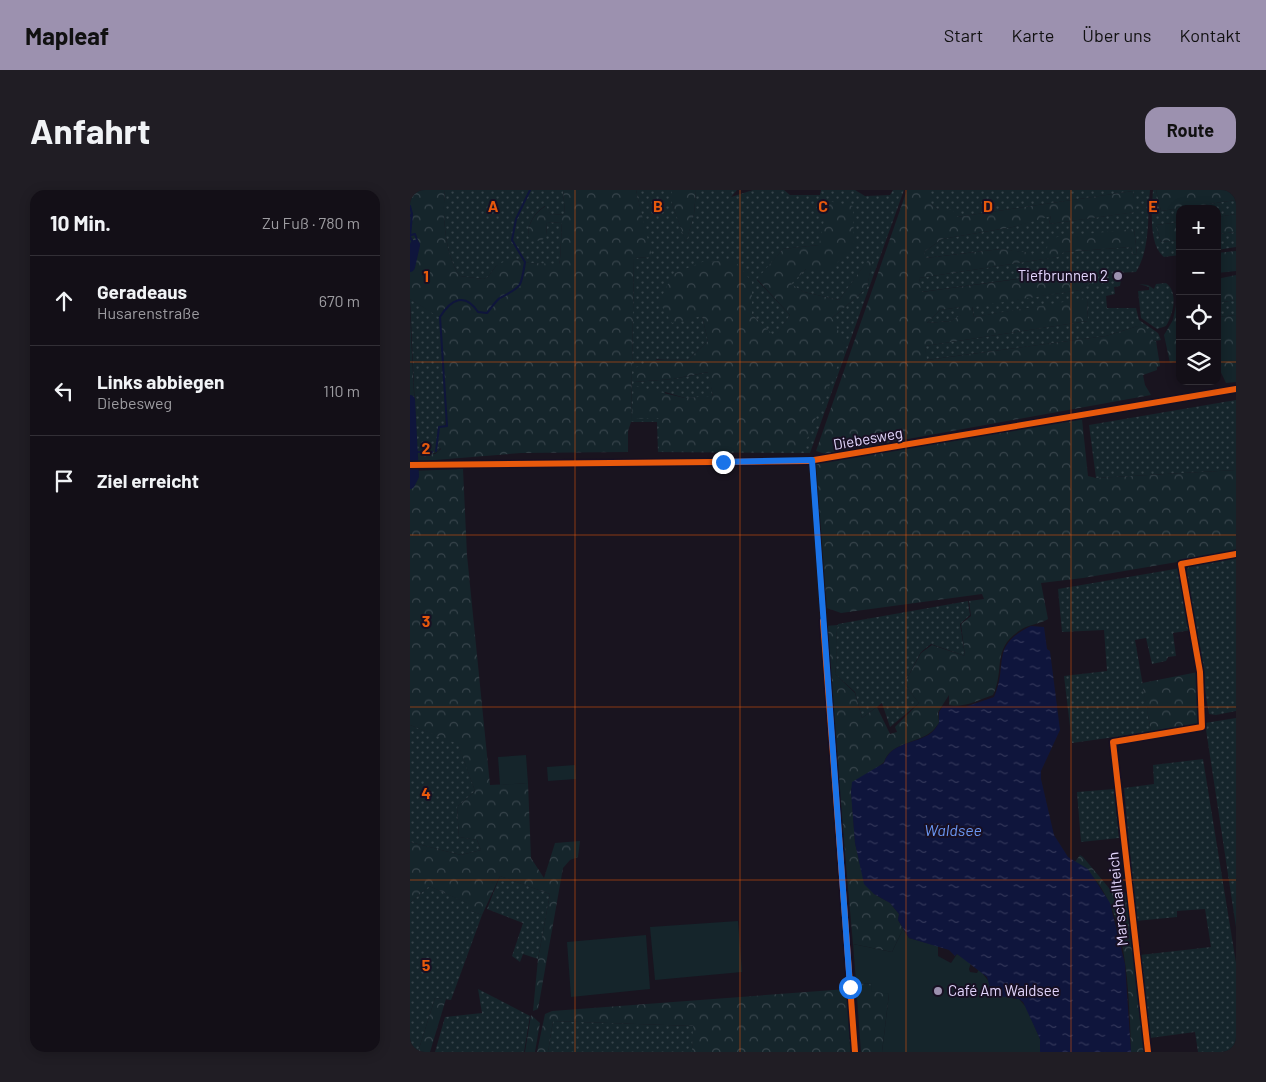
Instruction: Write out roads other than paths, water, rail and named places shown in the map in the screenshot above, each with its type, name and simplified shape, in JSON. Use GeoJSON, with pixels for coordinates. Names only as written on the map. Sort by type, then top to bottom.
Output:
{"type":"FeatureCollection","features":[{"type":"Feature","properties":{"kind":"street","name":"Diebesweg"},"geometry":{"type":"LineString","coordinates":[[410,465],[812,460],[1236,389]]}},
{"type":"Feature","properties":{"kind":"street"},"geometry":{"type":"LineString","coordinates":[[812,460],[855,1052]]}},
{"type":"Feature","properties":{"kind":"street","name":"Marschallteich"},"geometry":{"type":"LineString","coordinates":[[1114,742],[1148,1052]]}},
{"type":"Feature","properties":{"kind":"water","name":"Waldsee"},"geometry":{"type":"Polygon","coordinates":[[[1031,626],[1044,627],[1047,649],[1050,651],[1060,730],[1041,771],[1041,779],[1054,835],[1068,857],[1088,869],[1110,903],[1125,964],[1131,1052],[1040,1052],[1040,1039],[1023,1002],[1019,999],[1000,996],[990,988],[987,977],[957,954],[955,956],[949,950],[909,938],[898,920],[899,914],[890,903],[874,894],[864,884],[855,843],[851,793],[852,782],[884,763],[887,756],[898,747],[925,737],[932,732],[939,723],[939,712],[943,706],[965,707],[994,697],[1005,648],[1018,633],[1031,626]]]}},
{"type":"Feature","properties":{"kind":"waterway"},"geometry":{"type":"LineString","coordinates":[[436,451],[439,427],[447,426],[440,317],[453,302],[458,300],[468,302],[478,312],[487,313],[498,299],[517,288],[521,282],[525,262],[512,240],[516,219],[530,190]]}},
{"type":"Feature","properties":{"kind":"waterway"},"geometry":{"type":"LineString","coordinates":[[410,206],[412,214],[410,216]]}},
{"type":"Feature","properties":{"kind":"waterway"},"geometry":{"type":"LineString","coordinates":[[410,237],[412,214]]}},
{"type":"Feature","properties":{"kind":"waterway"},"geometry":{"type":"LineString","coordinates":[[411,235],[415,234],[417,240],[415,245]]}},
{"type":"Feature","properties":{"kind":"waterway"},"geometry":{"type":"LineString","coordinates":[[410,237],[415,245]]}},
{"type":"Feature","properties":{"kind":"waterway"},"geometry":{"type":"LineString","coordinates":[[410,267],[415,245]]}},
{"type":"Feature","properties":{"kind":"waterway"},"geometry":{"type":"LineString","coordinates":[[410,400],[414,476],[410,484]]}},
{"type":"Feature","properties":{"kind":"waterway"},"geometry":{"type":"LineString","coordinates":[[414,452],[432,452]]}},
{"type":"Feature","properties":{"kind":"place","name":"Tiefbrunnen 2"},"geometry":{"type":"Point","coordinates":[1118,276]}},
{"type":"Feature","properties":{"kind":"place","name":"Café Am Waldsee"},"geometry":{"type":"Point","coordinates":[938,991]}}]}
